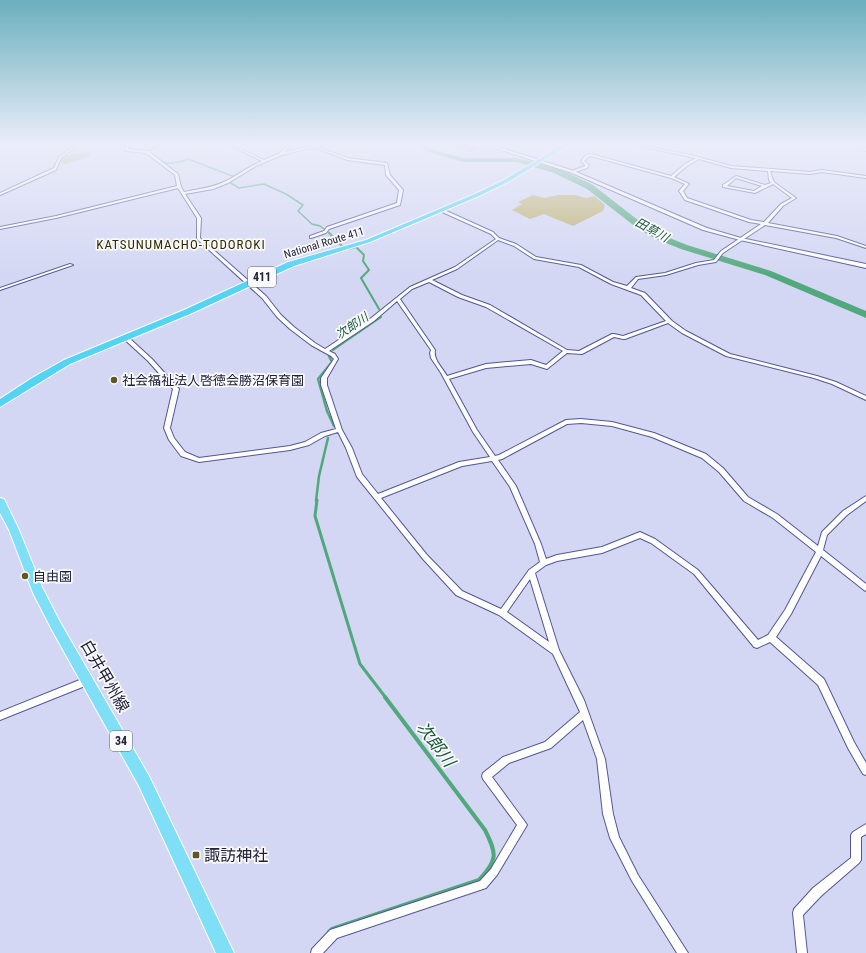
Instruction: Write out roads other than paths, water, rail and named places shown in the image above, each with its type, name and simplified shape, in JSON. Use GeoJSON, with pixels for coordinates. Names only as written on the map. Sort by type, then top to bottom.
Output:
{"type":"FeatureCollection","features":[{"type":"Feature","properties":{"kind":"highway","name":"National Route 411"},"geometry":{"type":"LineString","coordinates":[[0,404],[54,368],[126,338],[298,260],[368,241],[489,188]]}},
{"type":"Feature","properties":{"kind":"main road","name":"白井甲州線"},"geometry":{"type":"LineString","coordinates":[[0,502],[14,530],[37,588],[87,681],[144,781],[225,953]]}},
{"type":"Feature","properties":{"kind":"street"},"geometry":{"type":"LineString","coordinates":[[0,194],[12,188]]}},
{"type":"Feature","properties":{"kind":"street"},"geometry":{"type":"LineString","coordinates":[[0,228],[56,217],[169,188]]}},
{"type":"Feature","properties":{"kind":"street"},"geometry":{"type":"LineString","coordinates":[[181,188],[199,218],[198,238],[249,283],[292,328],[313,344],[326,350],[336,359],[324,378],[324,385],[339,430],[349,448],[359,475],[425,557],[459,593],[502,613],[556,651]]}},
{"type":"Feature","properties":{"kind":"street"},"geometry":{"type":"LineString","coordinates":[[184,194],[210,188]]}},
{"type":"Feature","properties":{"kind":"street"},"geometry":{"type":"LineString","coordinates":[[311,237],[367,214],[395,207],[399,204],[401,190],[400,188]]}},
{"type":"Feature","properties":{"kind":"street"},"geometry":{"type":"LineString","coordinates":[[611,188],[697,226],[740,240],[866,266]]}},
{"type":"Feature","properties":{"kind":"street"},"geometry":{"type":"LineString","coordinates":[[683,188],[681,191],[686,199],[762,224],[837,237],[866,248]]}},
{"type":"Feature","properties":{"kind":"street"},"geometry":{"type":"LineString","coordinates":[[737,188],[755,192],[761,188]]}},
{"type":"Feature","properties":{"kind":"street"},"geometry":{"type":"LineString","coordinates":[[628,288],[637,278],[666,274],[697,264],[715,261],[722,252],[772,218],[782,205],[794,198],[781,188]]}},
{"type":"Feature","properties":{"kind":"street"},"geometry":{"type":"LineString","coordinates":[[441,210],[488,231],[498,239],[515,245],[535,258],[580,266],[612,283],[643,294],[669,321],[684,332],[728,355],[821,379],[866,398]]}},
{"type":"Feature","properties":{"kind":"street"},"geometry":{"type":"LineString","coordinates":[[326,350],[372,320],[416,285],[456,268],[498,239]]}},
{"type":"Feature","properties":{"kind":"street"},"geometry":{"type":"LineString","coordinates":[[0,289],[71,265]]}},
{"type":"Feature","properties":{"kind":"street"},"geometry":{"type":"LineString","coordinates":[[429,280],[454,294],[488,306],[566,351],[580,354],[614,335],[623,338],[669,321]]}},
{"type":"Feature","properties":{"kind":"street"},"geometry":{"type":"LineString","coordinates":[[398,299],[428,341],[433,350],[432,358],[446,378],[493,458],[513,486],[538,544],[544,563]]}},
{"type":"Feature","properties":{"kind":"street"},"geometry":{"type":"LineString","coordinates":[[126,338],[150,360],[176,389],[167,428],[171,439],[183,454],[198,460],[290,448],[307,444],[323,434],[339,430]]}},
{"type":"Feature","properties":{"kind":"street"},"geometry":{"type":"LineString","coordinates":[[446,378],[486,366],[531,362],[547,366],[566,351]]}},
{"type":"Feature","properties":{"kind":"street"},"geometry":{"type":"LineString","coordinates":[[377,497],[461,464],[500,457],[566,422],[572,421],[612,424],[630,427],[704,456],[721,470],[740,494],[775,516],[866,588]]}},
{"type":"Feature","properties":{"kind":"street"},"geometry":{"type":"LineString","coordinates":[[502,613],[531,572],[544,563],[557,558],[602,550],[640,535],[653,541],[696,572],[757,644],[771,638],[788,612],[820,552],[824,534],[845,513],[866,498]]}},
{"type":"Feature","properties":{"kind":"street"},"geometry":{"type":"LineString","coordinates":[[531,572],[556,651],[585,713],[601,759],[608,814],[615,838],[635,878],[683,953]]}},
{"type":"Feature","properties":{"kind":"street"},"geometry":{"type":"LineString","coordinates":[[771,638],[821,682],[850,745],[866,771]]}},
{"type":"Feature","properties":{"kind":"street"},"geometry":{"type":"LineString","coordinates":[[0,716],[87,681]]}},
{"type":"Feature","properties":{"kind":"street"},"geometry":{"type":"LineString","coordinates":[[316,953],[334,934],[483,885],[494,872],[522,825],[486,776],[506,760],[548,745],[585,713]]}},
{"type":"Feature","properties":{"kind":"street"},"geometry":{"type":"LineString","coordinates":[[802,953],[798,913],[817,892],[856,860],[856,835],[866,829]]}},
{"type":"Feature","properties":{"kind":"waterway","name":"次郎川"},"geometry":{"type":"LineString","coordinates":[[274,188],[303,205],[298,211],[312,224],[320,226],[331,234]]}},
{"type":"Feature","properties":{"kind":"waterway","name":"田草川"},"geometry":{"type":"LineString","coordinates":[[592,188],[640,226],[659,237],[684,247],[768,273],[866,315]]}},
{"type":"Feature","properties":{"kind":"waterway","name":"次郎川"},"geometry":{"type":"LineString","coordinates":[[329,233],[342,246]]}},
{"type":"Feature","properties":{"kind":"waterway","name":"次郎川"},"geometry":{"type":"LineString","coordinates":[[348,249],[356,247],[364,255],[363,261],[369,270],[361,278],[379,309]]}},
{"type":"Feature","properties":{"kind":"waterway","name":"次郎川"},"geometry":{"type":"LineString","coordinates":[[333,350],[381,317]]}},
{"type":"Feature","properties":{"kind":"waterway","name":"次郎川"},"geometry":{"type":"LineString","coordinates":[[329,356],[332,362],[318,379],[327,411],[334,426]]}},
{"type":"Feature","properties":{"kind":"waterway","name":"次郎川"},"geometry":{"type":"LineString","coordinates":[[316,501],[319,476],[328,438]]}},
{"type":"Feature","properties":{"kind":"waterway","name":"次郎川"},"geometry":{"type":"LineString","coordinates":[[317,500],[315,516],[360,664],[386,698]]}},
{"type":"Feature","properties":{"kind":"waterway","name":"次郎川"},"geometry":{"type":"LineString","coordinates":[[329,932],[332,929],[479,880],[490,867],[494,856],[492,845],[485,830],[385,697]]}},
{"type":"Feature","properties":{"kind":"place","name":"社会福祉法人啓徳会勝沼保育園"},"geometry":{"type":"Point","coordinates":[114,380]}},
{"type":"Feature","properties":{"kind":"place","name":"自由園"},"geometry":{"type":"Point","coordinates":[25,576]}},
{"type":"Feature","properties":{"kind":"place","name":"諏訪神社"},"geometry":{"type":"Point","coordinates":[196,855]}},
{"type":"Feature","properties":{"kind":"district","name":"KATSUNUMACHO-TODOROKI"},"geometry":{"type":"Point","coordinates":[181,244]}}]}
